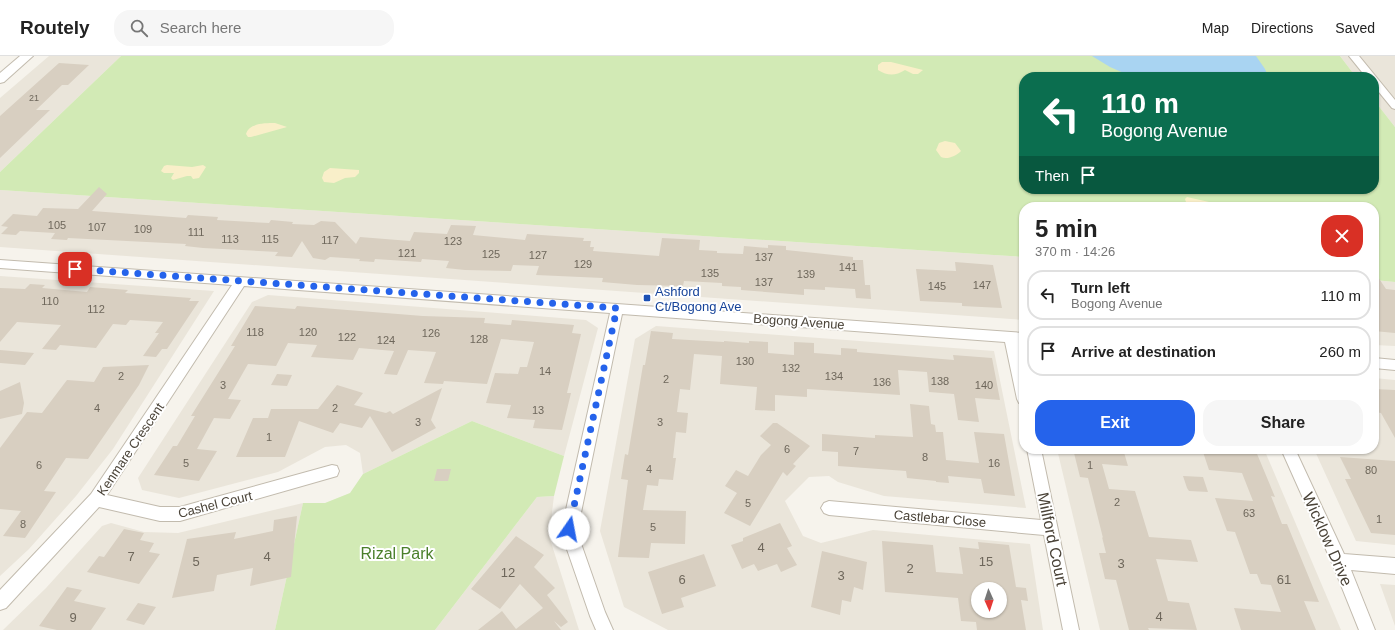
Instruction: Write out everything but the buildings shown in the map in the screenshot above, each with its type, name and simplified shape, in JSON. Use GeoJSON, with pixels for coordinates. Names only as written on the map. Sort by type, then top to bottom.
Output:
{"type":"FeatureCollection","features":[{"type":"Feature","properties":{"kind":"street"},"geometry":{"type":"LineString","coordinates":[[0,79],[27,56]]}},
{"type":"Feature","properties":{"kind":"street"},"geometry":{"type":"LineString","coordinates":[[1354,56],[1367,72]]}},
{"type":"Feature","properties":{"kind":"street"},"geometry":{"type":"LineString","coordinates":[[1379,86],[1395,106]]}},
{"type":"Feature","properties":{"kind":"street","name":"Bogong Avenue"},"geometry":{"type":"LineString","coordinates":[[0,264],[1018,337]]}},
{"type":"Feature","properties":{"kind":"street","name":"Kenmare Crescent"},"geometry":{"type":"LineString","coordinates":[[0,602],[96,499],[241,281]]}},
{"type":"Feature","properties":{"kind":"street"},"geometry":{"type":"LineString","coordinates":[[605,630],[598,616],[571,541],[569,529],[617,308]]}},
{"type":"Feature","properties":{"kind":"street"},"geometry":{"type":"LineString","coordinates":[[1018,337],[1019,347]]}},
{"type":"Feature","properties":{"kind":"street"},"geometry":{"type":"LineString","coordinates":[[1379,363],[1395,365]]}},
{"type":"Feature","properties":{"kind":"street","name":"Millford Court"},"geometry":{"type":"LineString","coordinates":[[1035,454],[1072,630]]}},
{"type":"Feature","properties":{"kind":"street","name":"Wicklow Drive"},"geometry":{"type":"LineString","coordinates":[[1290,454],[1339,561],[1368,630]]}},
{"type":"Feature","properties":{"kind":"street","name":"Cashel Court"},"geometry":{"type":"LineString","coordinates":[[96,499],[160,514],[180,514],[332,471]]}},
{"type":"Feature","properties":{"kind":"street","name":"Castlebar Close"},"geometry":{"type":"LineString","coordinates":[[829,508],[1050,528]]}},
{"type":"Feature","properties":{"kind":"street"},"geometry":{"type":"LineString","coordinates":[[1339,561],[1395,566]]}},
{"type":"Feature","properties":{"kind":"shaded area"},"geometry":{"type":"Polygon","coordinates":[[[49,56],[121,56],[0,172],[0,98],[49,56]]]}},
{"type":"Feature","properties":{"kind":"shaded area"},"geometry":{"type":"Polygon","coordinates":[[[1340,56],[1395,56],[1395,127],[1379,106],[1379,72],[1352,72],[1340,56]]]}},
{"type":"Feature","properties":{"kind":"shaded area"},"geometry":{"type":"Polygon","coordinates":[[[0,190],[1019,257],[1019,320],[0,247],[0,190]]]}},
{"type":"Feature","properties":{"kind":"shaded area"},"geometry":{"type":"Polygon","coordinates":[[[0,276],[214,291],[113,449],[76,496],[29,549],[0,576],[0,276]]]}},
{"type":"Feature","properties":{"kind":"shaded area"},"geometry":{"type":"Polygon","coordinates":[[[1379,280],[1395,282],[1395,346],[1379,345],[1379,280]]]}},
{"type":"Feature","properties":{"kind":"shaded area"},"geometry":{"type":"Polygon","coordinates":[[[268,295],[586,320],[598,328],[564,456],[472,421],[363,474],[360,453],[346,445],[325,447],[278,472],[179,498],[142,490],[138,478],[252,302],[268,295]]]}},
{"type":"Feature","properties":{"kind":"shaded area"},"geometry":{"type":"Polygon","coordinates":[[[656,326],[994,351],[1026,508],[884,496],[838,482],[829,476],[809,477],[785,501],[803,536],[821,543],[873,530],[1030,544],[1043,630],[668,630],[624,607],[600,531],[635,339],[656,326]]]}},
{"type":"Feature","properties":{"kind":"shaded area"},"geometry":{"type":"Polygon","coordinates":[[[1379,378],[1395,380],[1395,545],[1356,541],[1316,454],[1379,454],[1379,378]]]}},
{"type":"Feature","properties":{"kind":"shaded area"},"geometry":{"type":"Polygon","coordinates":[[[1058,454],[1266,454],[1341,630],[1100,630],[1058,454]]]}},
{"type":"Feature","properties":{"kind":"shaded area"},"geometry":{"type":"Polygon","coordinates":[[[554,496],[549,536],[579,630],[435,630],[537,497],[554,496]]]}},
{"type":"Feature","properties":{"kind":"shaded area"},"geometry":{"type":"Polygon","coordinates":[[[303,503],[275,630],[3,630],[46,588],[102,526],[111,523],[144,532],[178,533],[303,503]]]}},
{"type":"Feature","properties":{"kind":"shaded area"},"geometry":{"type":"Polygon","coordinates":[[[1380,584],[1395,585],[1395,626],[1380,584]]]}},
{"type":"Feature","properties":{"kind":"green space"},"geometry":{"type":"Polygon","coordinates":[[[121,56],[1340,56],[1352,72],[1019,72],[1019,194],[1379,194],[1379,106],[1395,127],[1395,282],[1379,280],[1379,202],[1019,202],[1019,257],[0,190],[0,172],[121,56]]]}},
{"type":"Feature","properties":{"kind":"green space","name":"Rizal Park"},"geometry":{"type":"Polygon","coordinates":[[[472,421],[564,456],[554,496],[537,497],[435,630],[275,630],[303,503],[325,503],[350,493],[363,474],[472,421]]]}},
{"type":"Feature","properties":{"kind":"sand"},"geometry":{"type":"Polygon","coordinates":[[[882,62],[891,62],[923,70],[918,74],[913,74],[905,70],[895,74],[888,74],[878,70],[878,65],[882,62]]]}},
{"type":"Feature","properties":{"kind":"sand"},"geometry":{"type":"Polygon","coordinates":[[[275,123],[287,127],[251,137],[248,137],[246,134],[250,128],[254,126],[275,123]]]}},
{"type":"Feature","properties":{"kind":"sand"},"geometry":{"type":"Polygon","coordinates":[[[945,141],[955,143],[961,151],[951,157],[941,157],[936,150],[939,143],[945,141]]]}},
{"type":"Feature","properties":{"kind":"sand"},"geometry":{"type":"Polygon","coordinates":[[[203,165],[206,167],[199,178],[193,179],[191,176],[187,176],[173,180],[171,178],[174,173],[164,173],[161,171],[164,166],[192,167],[203,165]]]}},
{"type":"Feature","properties":{"kind":"sand"},"geometry":{"type":"Polygon","coordinates":[[[330,168],[359,170],[359,173],[355,177],[345,178],[334,183],[324,182],[322,178],[324,172],[330,168]]]}},
{"type":"Feature","properties":{"kind":"sand"},"geometry":{"type":"Polygon","coordinates":[[[1187,197],[1209,202],[1186,202],[1185,199],[1187,197]]]}},
{"type":"Feature","properties":{"kind":"water"},"geometry":{"type":"Polygon","coordinates":[[[1092,56],[1256,56],[1266,72],[1122,72],[1092,56]]]}},
{"type":"Feature","properties":{"kind":"place","name":"Ashford Ct/Bogong Ave"},"geometry":{"type":"Point","coordinates":[647,298]}},
{"type":"Feature","properties":{"kind":"route"},"geometry":{"type":"LineString","coordinates":[[75,269],[617,308],[569,529]]}}]}
